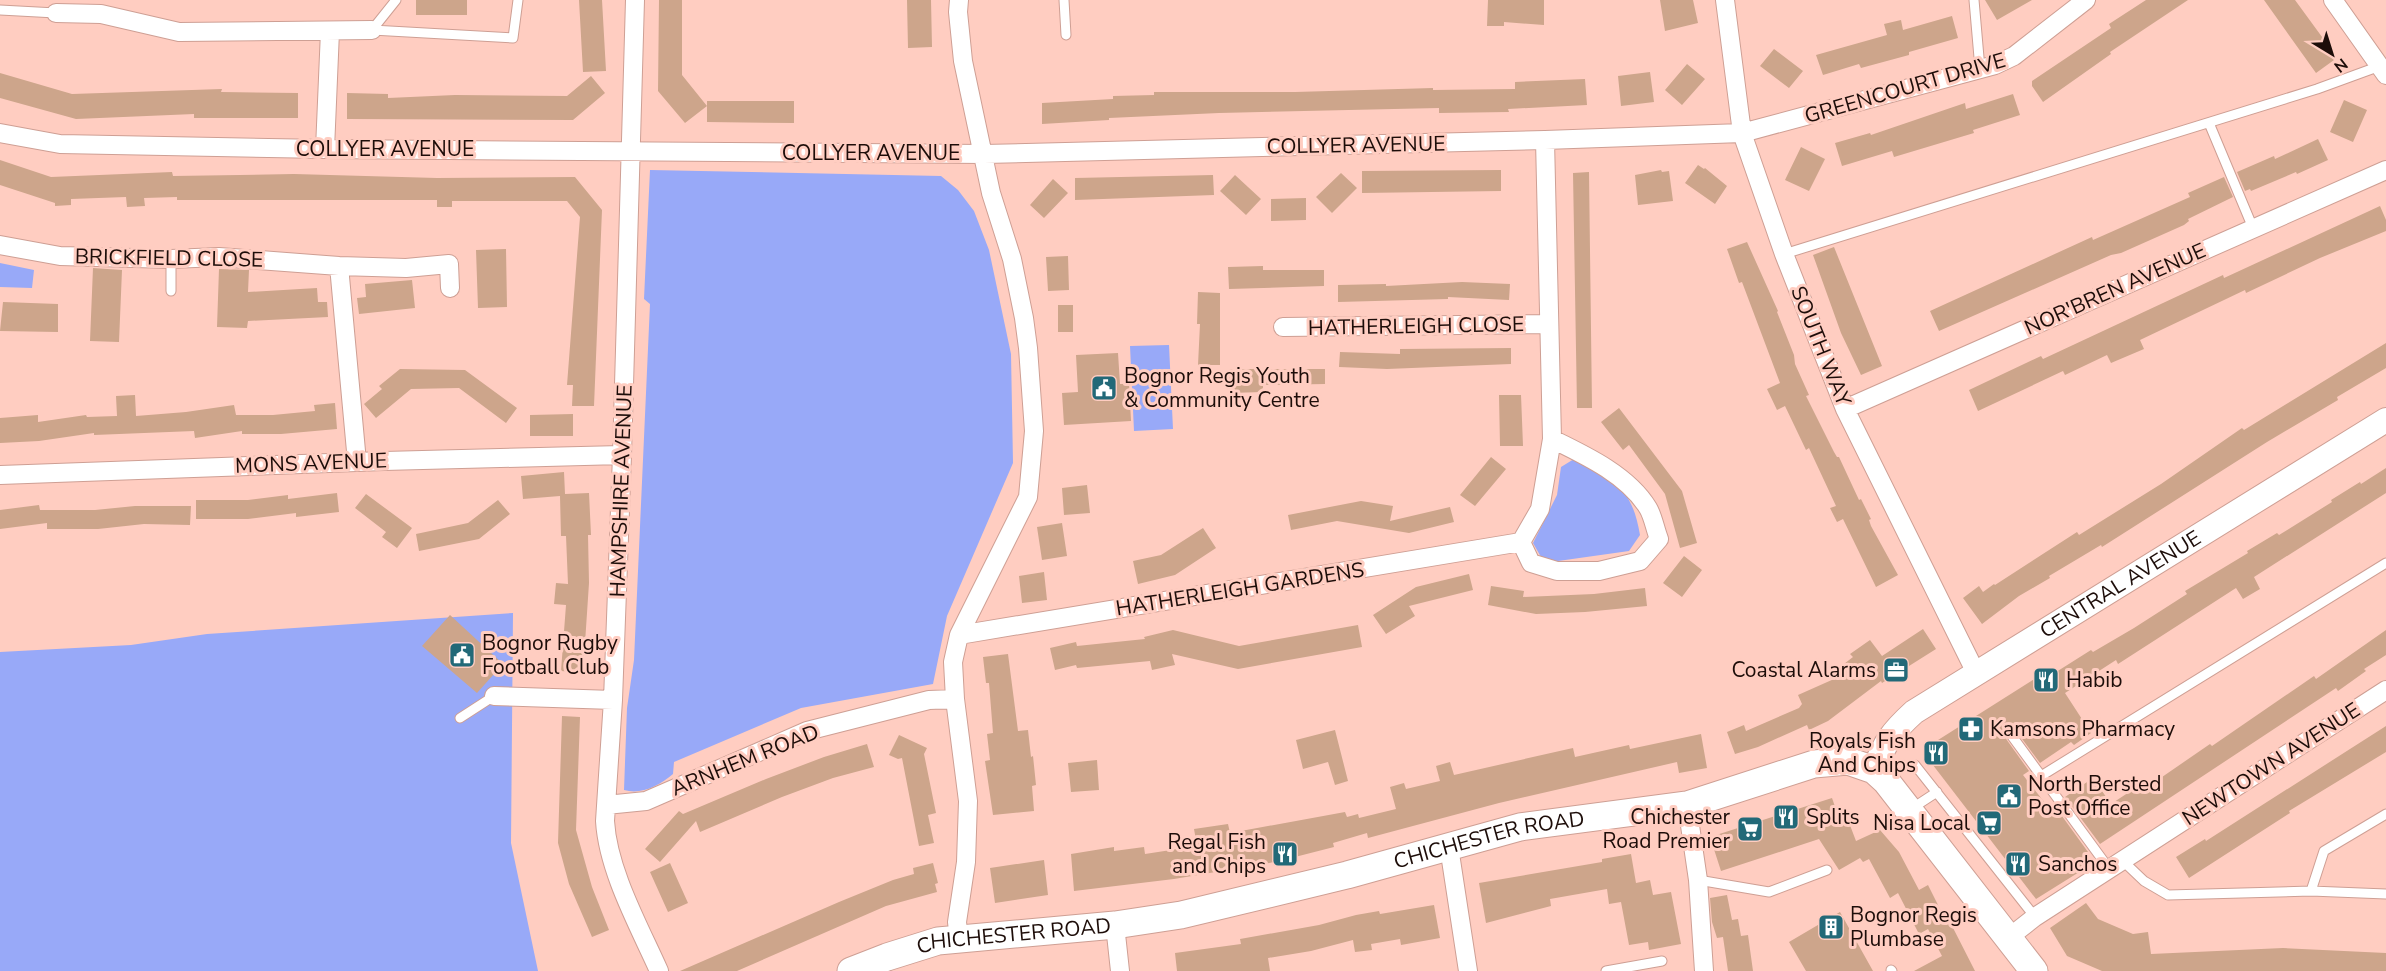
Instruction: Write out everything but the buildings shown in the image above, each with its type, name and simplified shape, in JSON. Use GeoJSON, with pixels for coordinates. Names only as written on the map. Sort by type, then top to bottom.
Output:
{"type":"FeatureCollection","features":[{"type":"Feature","properties":{"kind":"main road","name":"CHICHESTER ROAD"},"geometry":{"type":"LineString","coordinates":[[851,971],[897,953],[939,941],[1115,925],[1181,915],[1247,900],[1521,827],[1687,805],[1814,764],[1848,761],[1874,770],[1886,781],[2034,971]]}},
{"type":"Feature","properties":{"kind":"street","name":"HAMPSHIRE AVENUE"},"geometry":{"type":"LineString","coordinates":[[635,0],[622,455],[606,837],[627,899],[659,971]]}},
{"type":"Feature","properties":{"kind":"street"},"geometry":{"type":"LineString","coordinates":[[959,0],[963,61],[991,193],[1012,259],[1024,318],[1034,430],[1028,497],[959,635],[953,662],[955,699],[966,775],[968,827],[957,922],[959,939]]}},
{"type":"Feature","properties":{"kind":"street","name":"SOUTH WAY"},"geometry":{"type":"LineString","coordinates":[[1725,0],[1742,133],[1784,254],[1845,409],[1976,673]]}},
{"type":"Feature","properties":{"kind":"street","name":"GREENCOURT DRIVE"},"geometry":{"type":"LineString","coordinates":[[1742,133],[1980,69],[2014,56],[2086,0]]}},
{"type":"Feature","properties":{"kind":"street"},"geometry":{"type":"LineString","coordinates":[[2333,0],[2383,70]]}},
{"type":"Feature","properties":{"kind":"street"},"geometry":{"type":"LineString","coordinates":[[56,13],[101,14],[179,32],[372,30]]}},
{"type":"Feature","properties":{"kind":"street"},"geometry":{"type":"LineString","coordinates":[[325,149],[330,31]]}},
{"type":"Feature","properties":{"kind":"street","name":"COLLYER AVENUE"},"geometry":{"type":"LineString","coordinates":[[0,133],[60,144],[325,149],[984,154],[1742,133]]}},
{"type":"Feature","properties":{"kind":"street"},"geometry":{"type":"LineString","coordinates":[[1545,140],[1552,439],[1540,509],[1521,542],[1531,563],[1557,571],[1599,571],[1640,561],[1659,539],[1648,508],[1622,479],[1586,456],[1552,439]]}},
{"type":"Feature","properties":{"kind":"street","name":"NOR'BREN AVENUE"},"geometry":{"type":"LineString","coordinates":[[1845,409],[2386,170]]}},
{"type":"Feature","properties":{"kind":"street","name":"BRICKFIELD CLOSE"},"geometry":{"type":"LineString","coordinates":[[0,245],[60,256],[171,259],[219,257],[339,266],[406,268],[449,264],[450,288]]}},
{"type":"Feature","properties":{"kind":"street"},"geometry":{"type":"LineString","coordinates":[[339,266],[357,462]]}},
{"type":"Feature","properties":{"kind":"street","name":"HATHERLEIGH CLOSE"},"geometry":{"type":"LineString","coordinates":[[1283,327],[1548,324]]}},
{"type":"Feature","properties":{"kind":"street","name":"CENTRAL AVENUE"},"geometry":{"type":"LineString","coordinates":[[1874,770],[1885,743],[1894,729],[1914,712],[2386,420]]}},
{"type":"Feature","properties":{"kind":"street","name":"MONS AVENUE"},"geometry":{"type":"LineString","coordinates":[[0,475],[622,455]]}},
{"type":"Feature","properties":{"kind":"street","name":"HATHERLEIGH GARDENS"},"geometry":{"type":"LineString","coordinates":[[959,635],[1521,542]]}},
{"type":"Feature","properties":{"kind":"street","name":"NEWTOWN AVENUE"},"geometry":{"type":"LineString","coordinates":[[2007,939],[2035,917],[2386,690]]}},
{"type":"Feature","properties":{"kind":"street"},"geometry":{"type":"LineString","coordinates":[[494,696],[613,700]]}},
{"type":"Feature","properties":{"kind":"street","name":"ARNHEM ROAD"},"geometry":{"type":"LineString","coordinates":[[606,805],[646,801],[807,731],[929,700],[955,699]]}},
{"type":"Feature","properties":{"kind":"street"},"geometry":{"type":"LineString","coordinates":[[1687,805],[1698,880],[1704,971]]}},
{"type":"Feature","properties":{"kind":"street"},"geometry":{"type":"LineString","coordinates":[[1449,847],[1468,971]]}},
{"type":"Feature","properties":{"kind":"street"},"geometry":{"type":"LineString","coordinates":[[1115,925],[1120,971]]}},
{"type":"Feature","properties":{"kind":"lane"},"geometry":{"type":"LineString","coordinates":[[372,30],[396,0]]}},
{"type":"Feature","properties":{"kind":"lane"},"geometry":{"type":"LineString","coordinates":[[372,30],[513,38],[518,0]]}},
{"type":"Feature","properties":{"kind":"lane"},"geometry":{"type":"LineString","coordinates":[[1064,0],[1066,35]]}},
{"type":"Feature","properties":{"kind":"lane"},"geometry":{"type":"LineString","coordinates":[[1974,0],[1980,69]]}},
{"type":"Feature","properties":{"kind":"lane"},"geometry":{"type":"LineString","coordinates":[[0,10],[56,13]]}},
{"type":"Feature","properties":{"kind":"lane"},"geometry":{"type":"LineString","coordinates":[[1784,254],[2383,70]]}},
{"type":"Feature","properties":{"kind":"lane"},"geometry":{"type":"LineString","coordinates":[[2210,123],[2253,228]]}},
{"type":"Feature","properties":{"kind":"lane"},"geometry":{"type":"LineString","coordinates":[[171,259],[171,291]]}},
{"type":"Feature","properties":{"kind":"lane"},"geometry":{"type":"LineString","coordinates":[[2042,776],[2386,562]]}},
{"type":"Feature","properties":{"kind":"lane"},"geometry":{"type":"LineString","coordinates":[[460,718],[494,696]]}},
{"type":"Feature","properties":{"kind":"lane"},"geometry":{"type":"LineString","coordinates":[[2009,732],[2042,776],[2116,865],[2168,895],[2311,891],[2386,894]]}},
{"type":"Feature","properties":{"kind":"lane"},"geometry":{"type":"LineString","coordinates":[[1915,765],[2035,917]]}},
{"type":"Feature","properties":{"kind":"lane"},"geometry":{"type":"LineString","coordinates":[[1910,809],[1936,792]]}},
{"type":"Feature","properties":{"kind":"lane"},"geometry":{"type":"LineString","coordinates":[[2311,891],[2324,851],[2386,814]]}},
{"type":"Feature","properties":{"kind":"lane"},"geometry":{"type":"LineString","coordinates":[[1698,880],[1769,892],[1827,870]]}},
{"type":"Feature","properties":{"kind":"lane"},"geometry":{"type":"LineString","coordinates":[[1606,971],[1662,961]]}},
{"type":"Feature","properties":{"kind":"shaded area"},"geometry":{"type":"Polygon","coordinates":[[[650,170],[941,176],[958,190],[974,211],[989,250],[1011,354],[1013,463],[947,616],[933,684],[801,708],[674,762],[673,774],[662,782],[643,790],[630,791],[624,790],[627,708],[634,660],[650,304],[644,299],[650,170]]]}},
{"type":"Feature","properties":{"kind":"shaded area"},"geometry":{"type":"Polygon","coordinates":[[[0,263],[34,270],[32,288],[0,287],[0,263]]]}},
{"type":"Feature","properties":{"kind":"shaded area"},"geometry":{"type":"Polygon","coordinates":[[[1169,345],[1173,429],[1134,431],[1130,346],[1169,345]]]}},
{"type":"Feature","properties":{"kind":"shaded area"},"geometry":{"type":"Polygon","coordinates":[[[1574,459],[1600,473],[1626,495],[1637,519],[1640,535],[1629,551],[1551,562],[1541,557],[1533,543],[1557,495],[1561,467],[1574,459]]]}},
{"type":"Feature","properties":{"kind":"shaded area"},"geometry":{"type":"Polygon","coordinates":[[[513,613],[511,843],[538,971],[0,971],[0,652],[131,645],[207,634],[513,613]]]}},
{"type":"Feature","properties":{"kind":"place","name":"Bognor Regis Youth & Community Centre"},"geometry":{"type":"Point","coordinates":[1104,388]}},
{"type":"Feature","properties":{"kind":"place","name":"Bognor Rugby Football Club"},"geometry":{"type":"Point","coordinates":[462,655]}},
{"type":"Feature","properties":{"kind":"place","name":"Coastal Alarms"},"geometry":{"type":"Point","coordinates":[1896,670]}},
{"type":"Feature","properties":{"kind":"place","name":"Habib"},"geometry":{"type":"Point","coordinates":[2046,680]}},
{"type":"Feature","properties":{"kind":"place","name":"Kamsons Pharmacy"},"geometry":{"type":"Point","coordinates":[1971,729]}},
{"type":"Feature","properties":{"kind":"place","name":"Royals Fish And Chips"},"geometry":{"type":"Point","coordinates":[1936,753]}},
{"type":"Feature","properties":{"kind":"place","name":"North Bersted Post Office"},"geometry":{"type":"Point","coordinates":[2009,796]}},
{"type":"Feature","properties":{"kind":"place","name":"Splits"},"geometry":{"type":"Point","coordinates":[1786,817]}},
{"type":"Feature","properties":{"kind":"place","name":"Nisa Local"},"geometry":{"type":"Point","coordinates":[1989,823]}},
{"type":"Feature","properties":{"kind":"place","name":"Chichester Road Premier"},"geometry":{"type":"Point","coordinates":[1750,829]}},
{"type":"Feature","properties":{"kind":"place","name":"Regal Fish and Chips"},"geometry":{"type":"Point","coordinates":[1285,854]}},
{"type":"Feature","properties":{"kind":"place","name":"Sanchos"},"geometry":{"type":"Point","coordinates":[2018,864]}},
{"type":"Feature","properties":{"kind":"place","name":"Bognor Regis Plumbase"},"geometry":{"type":"Point","coordinates":[1831,927]}}]}
